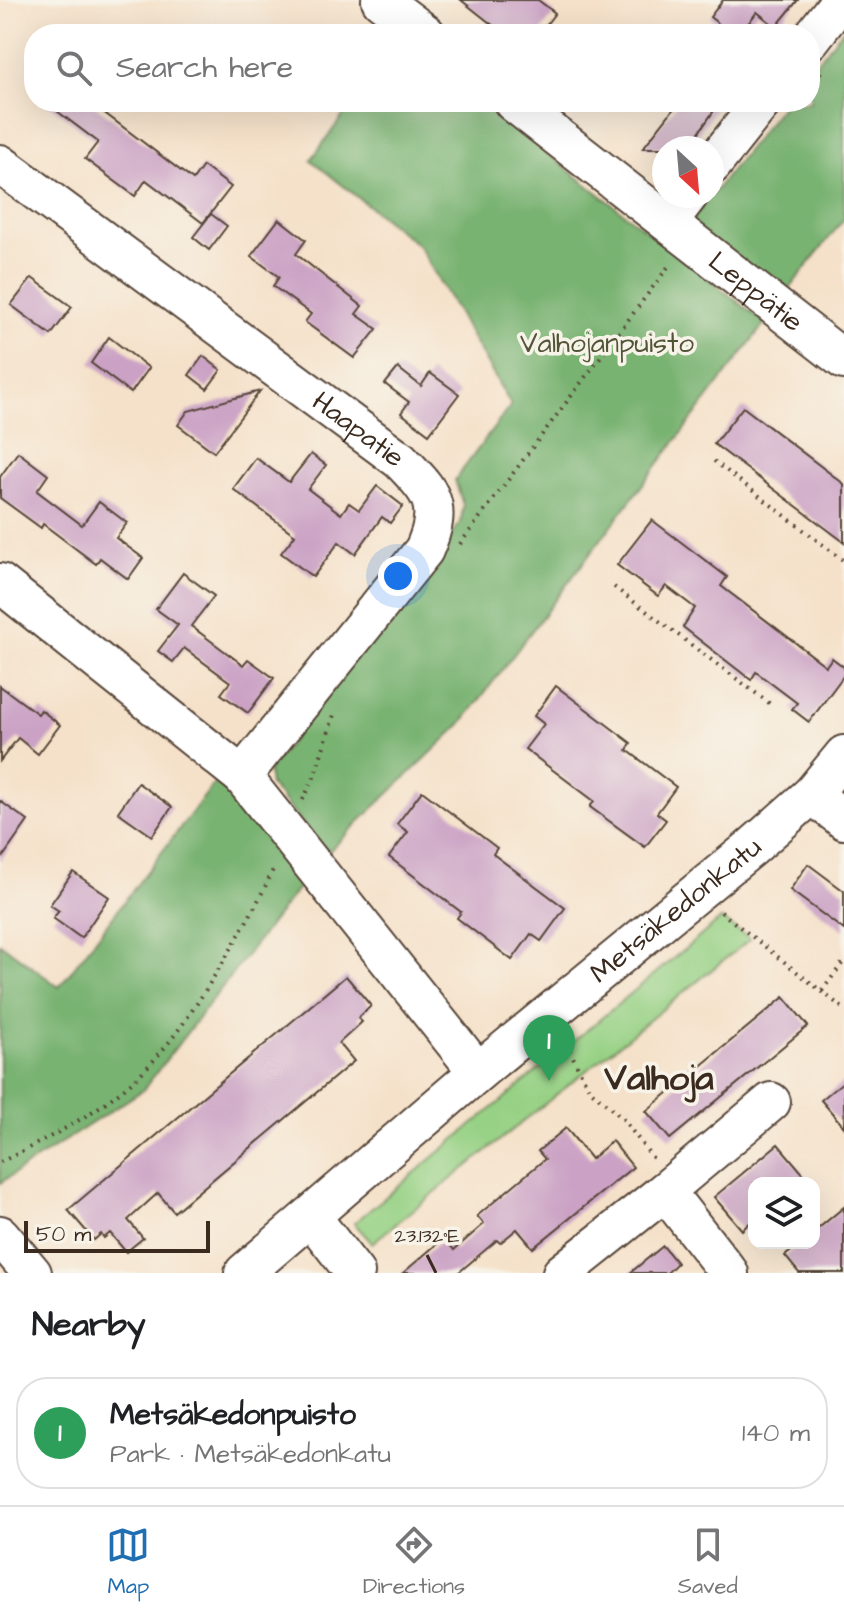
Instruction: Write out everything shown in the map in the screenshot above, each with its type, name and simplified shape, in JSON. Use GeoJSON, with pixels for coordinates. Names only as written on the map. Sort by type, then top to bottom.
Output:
{"type":"FeatureCollection","features":[{"type":"Feature","properties":{"kind":"street"},"geometry":{"type":"LineString","coordinates":[[381,0],[413,24]]}},
{"type":"Feature","properties":{"kind":"street"},"geometry":{"type":"LineString","coordinates":[[820,27],[841,0]]}},
{"type":"Feature","properties":{"kind":"street","name":"Leppätie"},"geometry":{"type":"LineString","coordinates":[[527,112],[682,219],[844,360]]}},
{"type":"Feature","properties":{"kind":"street"},"geometry":{"type":"LineString","coordinates":[[724,150],[754,112]]}},
{"type":"Feature","properties":{"kind":"street","name":"Haapatie"},"geometry":{"type":"LineString","coordinates":[[0,164],[400,460],[422,482],[434,506],[433,530],[424,550],[242,776]]}},
{"type":"Feature","properties":{"kind":"street"},"geometry":{"type":"LineString","coordinates":[[0,583],[242,776],[478,1072]]}},
{"type":"Feature","properties":{"kind":"street","name":"Metsäkedonkatu"},"geometry":{"type":"LineString","coordinates":[[244,1273],[312,1218],[478,1072],[698,893],[812,794],[844,755]]}},
{"type":"Feature","properties":{"kind":"street"},"geometry":{"type":"LineString","coordinates":[[812,794],[844,820]]}},
{"type":"Feature","properties":{"kind":"street"},"geometry":{"type":"LineString","coordinates":[[562,1273],[771,1102]]}},
{"type":"Feature","properties":{"kind":"street"},"geometry":{"type":"LineString","coordinates":[[668,1188],[729,1273]]}},
{"type":"Feature","properties":{"kind":"street"},"geometry":{"type":"LineString","coordinates":[[312,1218],[355,1273]]}},
{"type":"Feature","properties":{"kind":"street"},"geometry":{"type":"LineString","coordinates":[[0,1235],[32,1273]]}},
{"type":"Feature","properties":{"kind":"path"},"geometry":{"type":"LineString","coordinates":[[459,546],[682,219]]}},
{"type":"Feature","properties":{"kind":"path"},"geometry":{"type":"LineString","coordinates":[[714,461],[844,561]]}},
{"type":"Feature","properties":{"kind":"path"},"geometry":{"type":"LineString","coordinates":[[614,587],[773,706]]}},
{"type":"Feature","properties":{"kind":"path"},"geometry":{"type":"LineString","coordinates":[[0,1162],[76,1121],[122,1090],[167,1046],[206,990],[258,903],[314,777],[322,746],[340,705]]}},
{"type":"Feature","properties":{"kind":"path"},"geometry":{"type":"LineString","coordinates":[[698,893],[844,1009]]}},
{"type":"Feature","properties":{"kind":"path"},"geometry":{"type":"LineString","coordinates":[[822,991],[844,961]]}},
{"type":"Feature","properties":{"kind":"path"},"geometry":{"type":"LineString","coordinates":[[566,1043],[589,1089],[623,1119],[668,1188]]}},
{"type":"Feature","properties":{"kind":"green space","name":"Valhojanpuisto"},"geometry":{"type":"Polygon","coordinates":[[[844,28],[844,219],[781,299],[688,225],[701,208],[724,208],[724,179],[777,112],[820,112],[820,58],[844,28]]]}},
{"type":"Feature","properties":{"kind":"green space","name":"Valhojanpuisto"},"geometry":{"type":"Polygon","coordinates":[[[346,112],[494,112],[765,323],[461,724],[327,853],[270,785],[268,771],[461,522],[463,505],[455,480],[511,405],[419,246],[311,160],[346,112]]]}},
{"type":"Feature","properties":{"kind":"green space"},"geometry":{"type":"Polygon","coordinates":[[[219,777],[308,875],[143,1090],[0,1183],[0,943],[59,987],[219,777]]]}},
{"type":"Feature","properties":{"kind":"green space"},"geometry":{"type":"Polygon","coordinates":[[[721,919],[750,939],[372,1243],[354,1223],[721,919]]]}},
{"type":"Feature","properties":{"kind":"building"},"geometry":{"type":"Polygon","coordinates":[[[461,0],[538,0],[555,13],[547,24],[491,24],[461,0]]]}},
{"type":"Feature","properties":{"kind":"building"},"geometry":{"type":"Polygon","coordinates":[[[723,0],[798,0],[778,24],[772,24],[757,12],[748,24],[719,24],[710,17],[723,0]]]}},
{"type":"Feature","properties":{"kind":"building"},"geometry":{"type":"Polygon","coordinates":[[[58,112],[103,112],[193,180],[203,166],[231,187],[203,223],[146,180],[135,196],[85,159],[98,142],[58,112]]]}},
{"type":"Feature","properties":{"kind":"building"},"geometry":{"type":"Polygon","coordinates":[[[671,112],[713,112],[696,136],[652,136],[671,112]]]}},
{"type":"Feature","properties":{"kind":"building"},"geometry":{"type":"Polygon","coordinates":[[[652,136],[652,148],[643,148],[652,136]]]}},
{"type":"Feature","properties":{"kind":"building"},"geometry":{"type":"Polygon","coordinates":[[[211,214],[227,226],[209,250],[193,237],[211,214]]]}},
{"type":"Feature","properties":{"kind":"building"},"geometry":{"type":"Polygon","coordinates":[[[279,219],[306,240],[296,254],[362,306],[356,314],[377,329],[354,358],[305,322],[311,314],[273,286],[279,277],[251,256],[279,219]]]}},
{"type":"Feature","properties":{"kind":"building"},"geometry":{"type":"Polygon","coordinates":[[[32,278],[72,307],[51,335],[11,305],[32,278]]]}},
{"type":"Feature","properties":{"kind":"building"},"geometry":{"type":"Polygon","coordinates":[[[109,337],[149,368],[131,393],[91,363],[109,337]]]}},
{"type":"Feature","properties":{"kind":"building"},"geometry":{"type":"Polygon","coordinates":[[[203,356],[221,370],[207,389],[189,375],[203,356]]]}},
{"type":"Feature","properties":{"kind":"building"},"geometry":{"type":"Polygon","coordinates":[[[398,368],[421,386],[430,373],[459,394],[429,434],[401,413],[409,402],[385,384],[398,368]]]}},
{"type":"Feature","properties":{"kind":"building"},"geometry":{"type":"Polygon","coordinates":[[[260,391],[214,452],[178,425],[188,411],[260,391]]]}},
{"type":"Feature","properties":{"kind":"building"},"geometry":{"type":"Polygon","coordinates":[[[743,407],[844,484],[844,542],[714,444],[743,407]]]}},
{"type":"Feature","properties":{"kind":"building"},"geometry":{"type":"Polygon","coordinates":[[[18,452],[48,475],[37,491],[82,525],[99,502],[127,523],[116,538],[143,558],[128,579],[100,558],[96,564],[43,524],[41,528],[0,498],[0,477],[18,452]]]}},
{"type":"Feature","properties":{"kind":"building"},"geometry":{"type":"Polygon","coordinates":[[[311,454],[326,465],[308,489],[341,514],[349,503],[359,510],[377,486],[403,506],[390,523],[382,517],[355,554],[339,542],[313,577],[281,553],[295,535],[233,489],[256,458],[289,482],[311,454]]]}},
{"type":"Feature","properties":{"kind":"building"},"geometry":{"type":"Polygon","coordinates":[[[652,520],[727,577],[721,586],[826,666],[832,658],[844,667],[844,675],[809,722],[792,709],[797,703],[756,672],[751,680],[683,627],[695,608],[666,586],[658,596],[617,565],[652,520]]]}},
{"type":"Feature","properties":{"kind":"building"},"geometry":{"type":"Polygon","coordinates":[[[183,573],[214,596],[191,626],[243,665],[248,659],[274,678],[248,713],[221,694],[230,682],[184,648],[173,662],[158,651],[178,625],[156,609],[183,573]]]}},
{"type":"Feature","properties":{"kind":"building"},"geometry":{"type":"Polygon","coordinates":[[[0,686],[38,714],[41,710],[60,725],[38,754],[18,738],[0,761],[0,686]]]}},
{"type":"Feature","properties":{"kind":"building"},"geometry":{"type":"Polygon","coordinates":[[[556,686],[631,743],[627,750],[676,787],[657,813],[666,820],[645,847],[590,807],[594,801],[525,749],[544,724],[534,716],[556,686]]]}},
{"type":"Feature","properties":{"kind":"building"},"geometry":{"type":"Polygon","coordinates":[[[138,783],[172,807],[152,836],[118,812],[138,783]]]}},
{"type":"Feature","properties":{"kind":"building"},"geometry":{"type":"Polygon","coordinates":[[[422,791],[497,848],[493,854],[565,908],[541,941],[531,934],[512,960],[457,918],[461,912],[389,857],[408,832],[397,824],[422,791]]]}},
{"type":"Feature","properties":{"kind":"building"},"geometry":{"type":"Polygon","coordinates":[[[0,801],[28,821],[0,861],[0,801]]]}},
{"type":"Feature","properties":{"kind":"building"},"geometry":{"type":"Polygon","coordinates":[[[808,864],[844,891],[844,930],[790,890],[808,864]]]}},
{"type":"Feature","properties":{"kind":"building"},"geometry":{"type":"Polygon","coordinates":[[[73,872],[109,897],[81,938],[53,918],[59,911],[50,905],[73,872]]]}},
{"type":"Feature","properties":{"kind":"building"},"geometry":{"type":"Polygon","coordinates":[[[346,976],[371,1006],[358,1018],[362,1022],[339,1043],[354,1061],[174,1212],[158,1193],[128,1220],[143,1238],[126,1252],[110,1233],[104,1238],[101,1234],[94,1240],[68,1210],[346,976]]]}},
{"type":"Feature","properties":{"kind":"building"},"geometry":{"type":"Polygon","coordinates":[[[784,997],[808,1026],[670,1139],[646,1111],[784,997]]]}},
{"type":"Feature","properties":{"kind":"building"},"geometry":{"type":"Polygon","coordinates":[[[844,1081],[844,1127],[821,1100],[844,1081]]]}},
{"type":"Feature","properties":{"kind":"building"},"geometry":{"type":"Polygon","coordinates":[[[566,1128],[591,1159],[612,1141],[633,1167],[533,1248],[517,1229],[500,1243],[497,1240],[458,1273],[403,1273],[444,1238],[454,1250],[484,1224],[477,1216],[545,1159],[538,1151],[566,1128]]]}},
{"type":"Feature","properties":{"kind":"building"},"geometry":{"type":"Polygon","coordinates":[[[778,1144],[806,1177],[748,1177],[748,1224],[742,1230],[714,1197],[778,1144]]]}},
{"type":"Feature","properties":{"kind":"building"},"geometry":{"type":"Polygon","coordinates":[[[844,1207],[844,1273],[799,1273],[785,1256],[794,1249],[820,1249],[820,1227],[844,1207]]]}},
{"type":"Feature","properties":{"kind":"building"},"geometry":{"type":"Polygon","coordinates":[[[663,1246],[677,1263],[667,1273],[630,1273],[663,1246]]]}},
{"type":"Feature","properties":{"kind":"place","name":"Metsäkedonpuisto"},"geometry":{"type":"Point","coordinates":[549,1081]}},
{"type":"Feature","properties":{"kind":"district","name":"Valhoja"},"geometry":{"type":"Point","coordinates":[659,1078]}}]}
